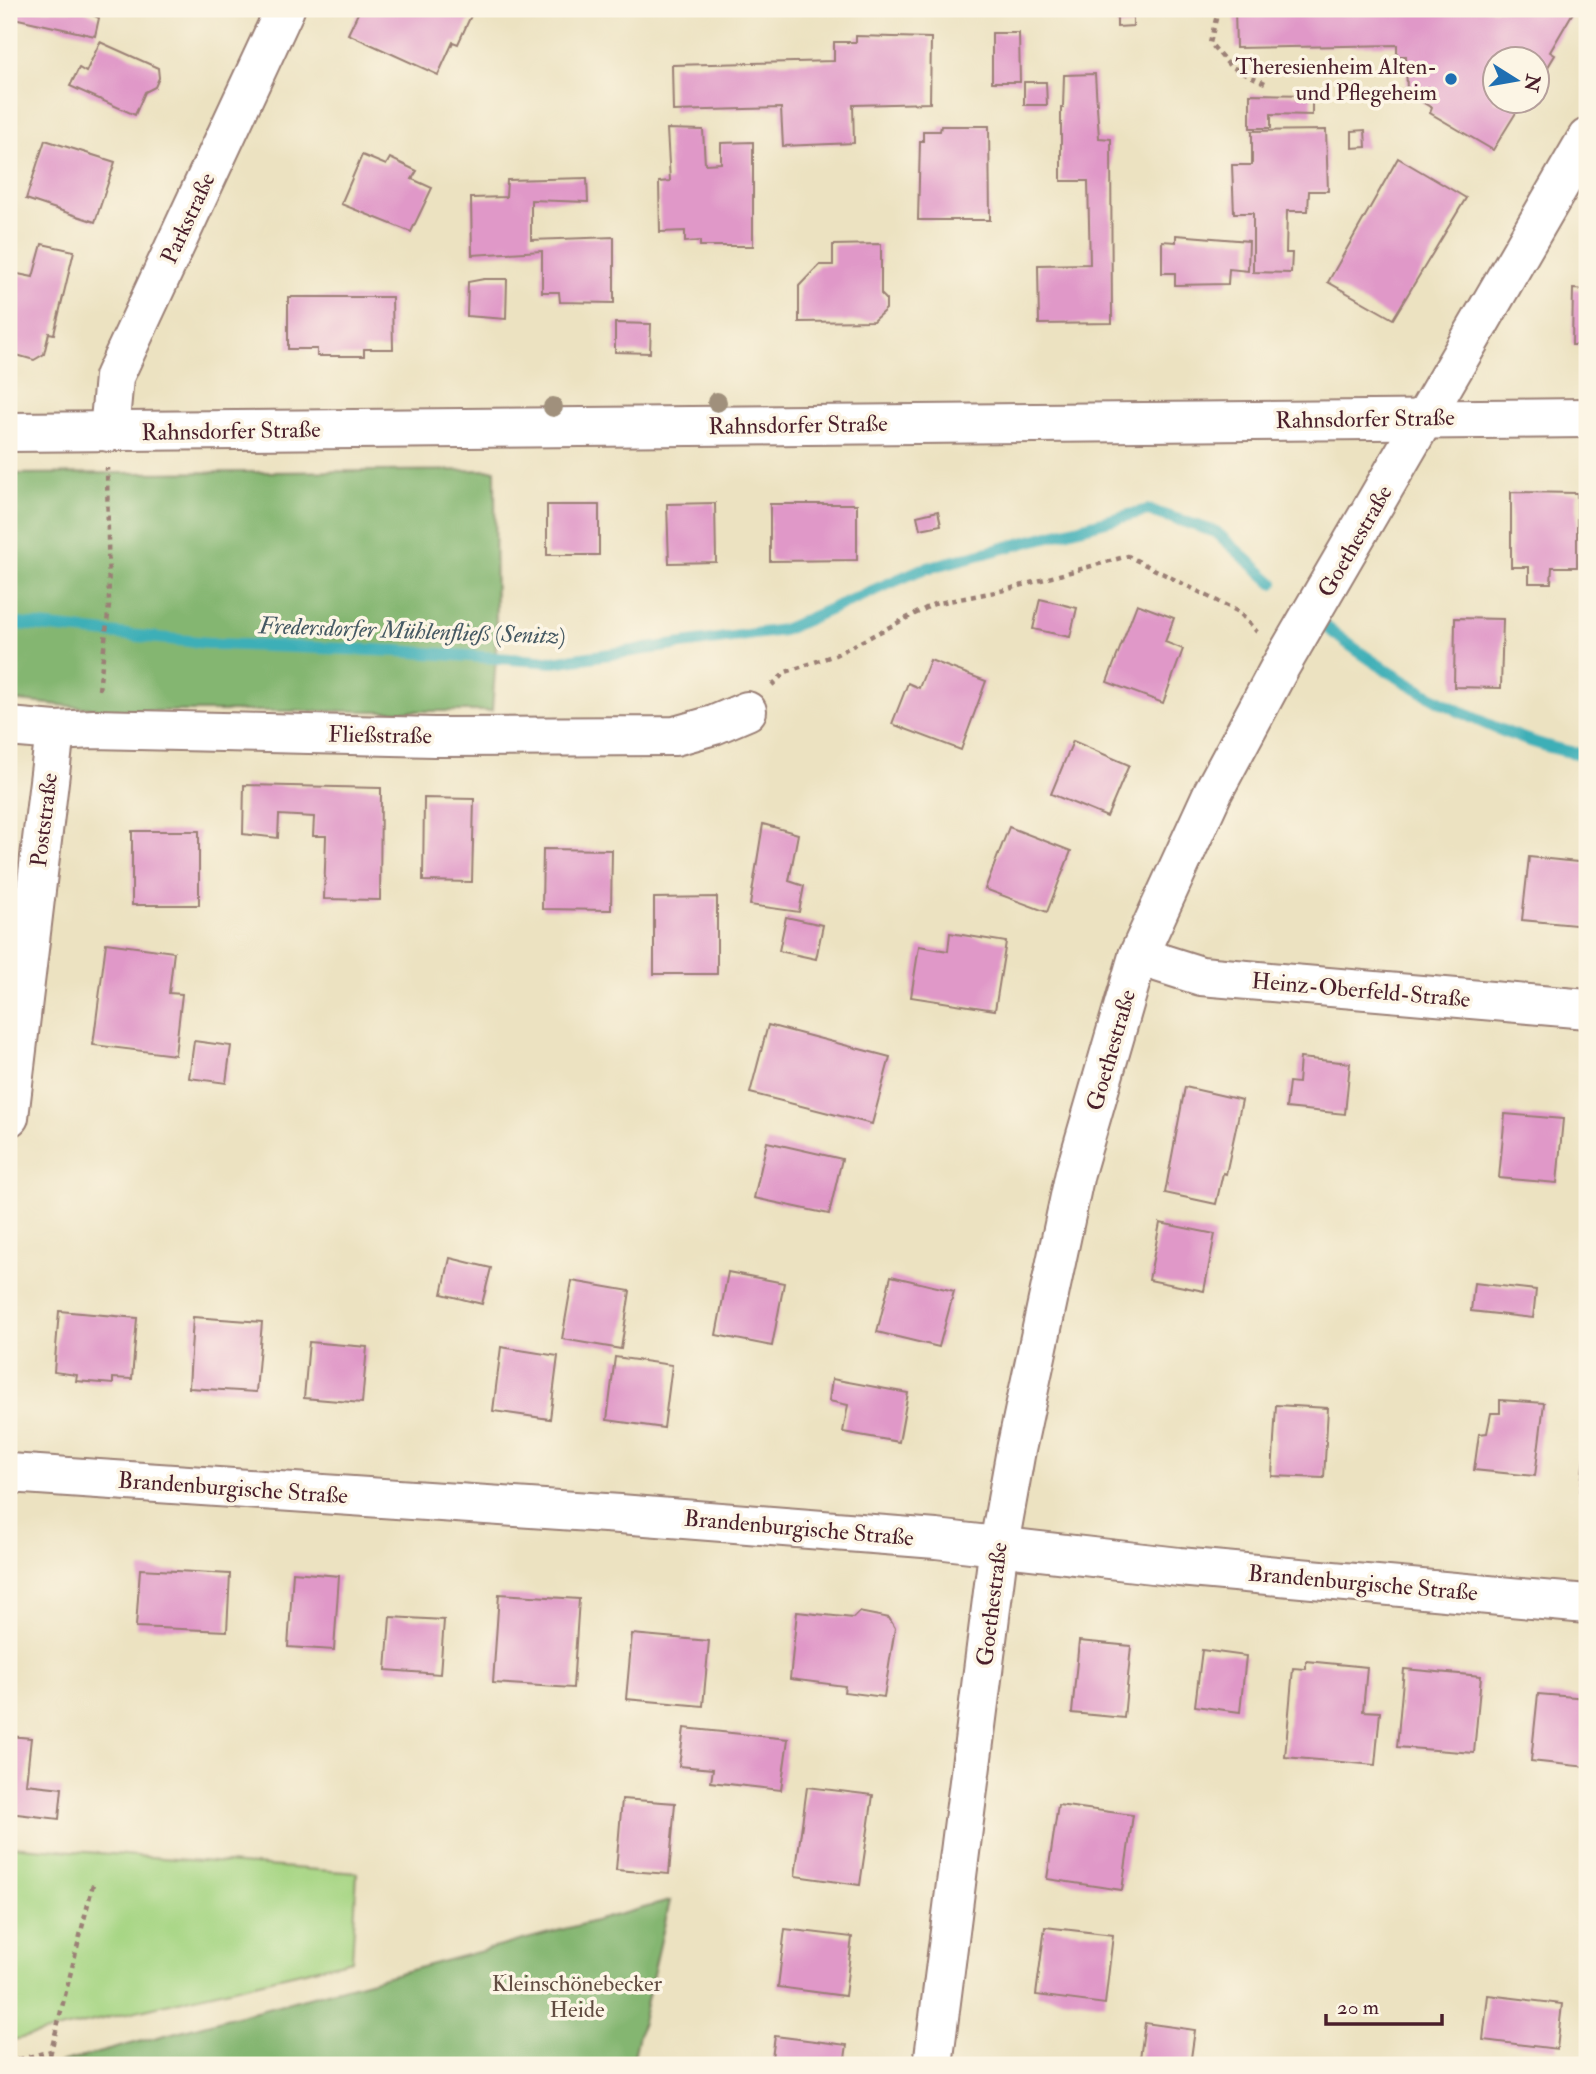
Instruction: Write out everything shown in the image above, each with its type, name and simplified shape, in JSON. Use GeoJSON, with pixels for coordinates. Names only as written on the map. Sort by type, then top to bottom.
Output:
{"type":"FeatureCollection","features":[{"type":"Feature","properties":{"kind":"street","name":"Parkstraße"},"geometry":{"type":"LineString","coordinates":[[108,449],[114,377],[285,9]]}},
{"type":"Feature","properties":{"kind":"street","name":"Goethestraße"},"geometry":{"type":"LineString","coordinates":[[933,2065],[999,1545],[1075,1173],[1139,956],[1213,792],[1280,667],[1341,567],[1424,418],[1587,138]]}},
{"type":"Feature","properties":{"kind":"street","name":"Rahnsdorfer Straße"},"geometry":{"type":"LineString","coordinates":[[9,432],[108,449],[1424,418],[1587,418]]}},
{"type":"Feature","properties":{"kind":"street","name":"Fließstraße"},"geometry":{"type":"LineString","coordinates":[[9,727],[55,732],[94,729],[434,737],[675,736],[714,725],[747,711]]}},
{"type":"Feature","properties":{"kind":"street","name":"Poststraße"},"geometry":{"type":"LineString","coordinates":[[9,1117],[55,732]]}},
{"type":"Feature","properties":{"kind":"street","name":"Heinz-Oberfeld-Straße"},"geometry":{"type":"LineString","coordinates":[[1139,956],[1200,976],[1587,1009]]}},
{"type":"Feature","properties":{"kind":"street","name":"Brandenburgische Straße"},"geometry":{"type":"LineString","coordinates":[[9,1473],[620,1514],[999,1545],[1179,1567],[1587,1604]]}},
{"type":"Feature","properties":{"kind":"path"},"geometry":{"type":"LineString","coordinates":[[1214,9],[1217,15],[1210,43],[1230,66],[1267,84]]}},
{"type":"Feature","properties":{"kind":"path"},"geometry":{"type":"LineString","coordinates":[[101,669],[109,606],[108,449]]}},
{"type":"Feature","properties":{"kind":"path"},"geometry":{"type":"LineString","coordinates":[[747,711],[786,672],[835,655],[934,604],[1005,590],[1128,556],[1239,612],[1257,631],[1280,667]]}},
{"type":"Feature","properties":{"kind":"path"},"geometry":{"type":"LineString","coordinates":[[48,2065],[93,1884]]}},
{"type":"Feature","properties":{"kind":"path"},"geometry":{"type":"LineString","coordinates":[[9,2062],[51,2050]]}},
{"type":"Feature","properties":{"kind":"green space"},"geometry":{"type":"Polygon","coordinates":[[[495,470],[496,657],[492,711],[120,711],[9,700],[9,474],[495,470]]]}},
{"type":"Feature","properties":{"kind":"green space"},"geometry":{"type":"Polygon","coordinates":[[[9,1846],[357,1873],[352,1960],[9,2041],[9,1846]]]}},
{"type":"Feature","properties":{"kind":"green space","name":"Kleinschönebecker Heide"},"geometry":{"type":"Polygon","coordinates":[[[670,1901],[632,2065],[52,2065],[670,1901]]]}},
{"type":"Feature","properties":{"kind":"building"},"geometry":{"type":"Polygon","coordinates":[[[9,9],[85,11],[99,18],[95,36],[9,17],[9,9]]]}},
{"type":"Feature","properties":{"kind":"building"},"geometry":{"type":"Polygon","coordinates":[[[360,9],[474,9],[458,44],[453,42],[438,75],[348,34],[360,9]]]}},
{"type":"Feature","properties":{"kind":"building"},"geometry":{"type":"Polygon","coordinates":[[[1060,9],[1099,9],[1099,15],[1061,16],[1060,9]]]}},
{"type":"Feature","properties":{"kind":"building"},"geometry":{"type":"Polygon","coordinates":[[[1117,9],[1133,9],[1133,26],[1117,27],[1117,9]]]}},
{"type":"Feature","properties":{"kind":"building","name":"Theresienheim Alten- und Pflegeheim"},"geometry":{"type":"Polygon","coordinates":[[[1235,9],[1575,9],[1550,52],[1550,46],[1480,46],[1480,116],[1514,116],[1493,150],[1430,113],[1432,108],[1407,93],[1406,56],[1397,56],[1397,45],[1236,48],[1235,9]]]}},
{"type":"Feature","properties":{"kind":"building"},"geometry":{"type":"Polygon","coordinates":[[[992,33],[1019,33],[1020,82],[992,82],[992,33]]]}},
{"type":"Feature","properties":{"kind":"building"},"geometry":{"type":"Polygon","coordinates":[[[856,36],[931,38],[930,103],[853,105],[854,143],[783,146],[781,108],[673,111],[672,65],[834,61],[834,42],[856,42],[856,36]]]}},
{"type":"Feature","properties":{"kind":"building"},"geometry":{"type":"Polygon","coordinates":[[[100,42],[158,68],[159,78],[155,87],[145,92],[135,115],[70,86],[79,68],[86,72],[100,42]]]}},
{"type":"Feature","properties":{"kind":"building"},"geometry":{"type":"Polygon","coordinates":[[[1095,74],[1099,138],[1111,139],[1112,323],[1039,324],[1038,265],[1090,264],[1088,181],[1061,181],[1061,107],[1064,75],[1095,74]]]}},
{"type":"Feature","properties":{"kind":"building"},"geometry":{"type":"Polygon","coordinates":[[[1024,82],[1046,82],[1047,105],[1024,105],[1024,82]]]}},
{"type":"Feature","properties":{"kind":"building"},"geometry":{"type":"Polygon","coordinates":[[[1250,94],[1312,95],[1312,115],[1271,114],[1271,128],[1250,128],[1250,94]]]}},
{"type":"Feature","properties":{"kind":"building"},"geometry":{"type":"Polygon","coordinates":[[[941,126],[989,126],[990,220],[918,220],[920,141],[923,141],[923,131],[940,131],[941,126]]]}},
{"type":"Feature","properties":{"kind":"building"},"geometry":{"type":"Polygon","coordinates":[[[667,129],[703,130],[705,164],[721,163],[721,143],[753,142],[753,246],[700,246],[700,241],[685,242],[685,231],[660,232],[659,182],[670,181],[667,129]]]}},
{"type":"Feature","properties":{"kind":"building"},"geometry":{"type":"Polygon","coordinates":[[[1326,130],[1328,191],[1309,191],[1308,211],[1287,211],[1286,253],[1292,253],[1291,273],[1253,272],[1253,213],[1234,213],[1232,165],[1252,165],[1252,131],[1326,130]]]}},
{"type":"Feature","properties":{"kind":"building"},"geometry":{"type":"Polygon","coordinates":[[[1365,130],[1366,147],[1352,148],[1352,131],[1365,130]]]}},
{"type":"Feature","properties":{"kind":"building"},"geometry":{"type":"Polygon","coordinates":[[[45,140],[115,162],[95,222],[26,199],[45,140]]]}},
{"type":"Feature","properties":{"kind":"building"},"geometry":{"type":"Polygon","coordinates":[[[362,155],[386,165],[390,158],[417,171],[412,179],[432,188],[411,232],[341,204],[362,155]]]}},
{"type":"Feature","properties":{"kind":"building"},"geometry":{"type":"Polygon","coordinates":[[[1398,158],[1466,198],[1393,319],[1328,282],[1398,158]]]}},
{"type":"Feature","properties":{"kind":"building"},"geometry":{"type":"Polygon","coordinates":[[[587,178],[588,202],[531,200],[531,240],[614,237],[614,303],[560,302],[559,292],[542,292],[542,251],[472,255],[471,198],[506,197],[507,180],[587,178]]]}},
{"type":"Feature","properties":{"kind":"building"},"geometry":{"type":"Polygon","coordinates":[[[1176,235],[1249,241],[1248,271],[1229,269],[1228,284],[1175,285],[1175,273],[1162,273],[1162,241],[1176,242],[1176,235]]]}},
{"type":"Feature","properties":{"kind":"building"},"geometry":{"type":"Polygon","coordinates":[[[42,244],[74,251],[54,334],[49,333],[44,354],[34,360],[13,354],[9,361],[9,259],[16,261],[13,273],[33,277],[42,244]]]}},
{"type":"Feature","properties":{"kind":"building"},"geometry":{"type":"Polygon","coordinates":[[[881,244],[881,294],[886,299],[886,309],[873,321],[799,322],[799,286],[819,265],[833,265],[833,245],[881,244]]]}},
{"type":"Feature","properties":{"kind":"building"},"geometry":{"type":"Polygon","coordinates":[[[507,279],[506,319],[467,316],[468,282],[507,279]]]}},
{"type":"Feature","properties":{"kind":"building"},"geometry":{"type":"Polygon","coordinates":[[[1573,289],[1587,290],[1587,345],[1572,345],[1573,289]]]}},
{"type":"Feature","properties":{"kind":"building"},"geometry":{"type":"Polygon","coordinates":[[[288,297],[392,297],[393,349],[364,349],[364,356],[317,356],[317,349],[288,349],[288,297]]]}},
{"type":"Feature","properties":{"kind":"building"},"geometry":{"type":"Polygon","coordinates":[[[615,323],[651,324],[650,353],[615,352],[615,323]]]}},
{"type":"Feature","properties":{"kind":"building"},"geometry":{"type":"Polygon","coordinates":[[[1511,492],[1577,493],[1577,567],[1552,567],[1551,583],[1529,583],[1529,567],[1511,567],[1511,492]]]}},
{"type":"Feature","properties":{"kind":"building"},"geometry":{"type":"Polygon","coordinates":[[[715,503],[716,562],[669,563],[667,504],[715,503]]]}},
{"type":"Feature","properties":{"kind":"building"},"geometry":{"type":"Polygon","coordinates":[[[770,504],[857,504],[857,560],[770,561],[770,504]]]}},
{"type":"Feature","properties":{"kind":"building"},"geometry":{"type":"Polygon","coordinates":[[[547,505],[599,505],[599,555],[547,555],[547,505]]]}},
{"type":"Feature","properties":{"kind":"building"},"geometry":{"type":"Polygon","coordinates":[[[938,511],[941,525],[920,529],[917,516],[938,511]]]}},
{"type":"Feature","properties":{"kind":"building"},"geometry":{"type":"Polygon","coordinates":[[[1040,599],[1077,608],[1070,637],[1033,629],[1040,599]]]}},
{"type":"Feature","properties":{"kind":"building"},"geometry":{"type":"Polygon","coordinates":[[[1137,604],[1174,618],[1165,642],[1183,649],[1163,703],[1107,682],[1137,604]]]}},
{"type":"Feature","properties":{"kind":"building"},"geometry":{"type":"Polygon","coordinates":[[[1455,618],[1503,619],[1501,688],[1454,687],[1455,618]]]}},
{"type":"Feature","properties":{"kind":"building"},"geometry":{"type":"Polygon","coordinates":[[[930,660],[986,681],[961,750],[892,724],[908,683],[919,688],[930,660]]]}},
{"type":"Feature","properties":{"kind":"building"},"geometry":{"type":"Polygon","coordinates":[[[1073,741],[1129,765],[1107,817],[1051,794],[1073,741]]]}},
{"type":"Feature","properties":{"kind":"building"},"geometry":{"type":"Polygon","coordinates":[[[244,785],[381,788],[380,900],[324,899],[326,836],[313,836],[314,817],[279,815],[278,838],[243,834],[244,785]]]}},
{"type":"Feature","properties":{"kind":"building"},"geometry":{"type":"Polygon","coordinates":[[[424,798],[474,799],[472,882],[423,881],[424,798]]]}},
{"type":"Feature","properties":{"kind":"building"},"geometry":{"type":"Polygon","coordinates":[[[763,824],[798,834],[789,881],[804,886],[799,912],[750,905],[763,824]]]}},
{"type":"Feature","properties":{"kind":"building"},"geometry":{"type":"Polygon","coordinates":[[[1009,827],[1071,851],[1047,912],[985,889],[1009,827]]]}},
{"type":"Feature","properties":{"kind":"building"},"geometry":{"type":"Polygon","coordinates":[[[132,831],[199,831],[199,905],[132,905],[132,831]]]}},
{"type":"Feature","properties":{"kind":"building"},"geometry":{"type":"Polygon","coordinates":[[[543,849],[612,850],[611,910],[542,909],[543,849]]]}},
{"type":"Feature","properties":{"kind":"building"},"geometry":{"type":"Polygon","coordinates":[[[1529,857],[1587,863],[1586,926],[1522,920],[1529,857]]]}},
{"type":"Feature","properties":{"kind":"building"},"geometry":{"type":"Polygon","coordinates":[[[717,897],[717,974],[654,974],[654,898],[717,897]]]}},
{"type":"Feature","properties":{"kind":"building"},"geometry":{"type":"Polygon","coordinates":[[[786,917],[823,925],[816,959],[779,951],[786,917]]]}},
{"type":"Feature","properties":{"kind":"building"},"geometry":{"type":"Polygon","coordinates":[[[950,933],[1006,942],[995,1010],[911,997],[919,946],[948,951],[950,933]]]}},
{"type":"Feature","properties":{"kind":"building"},"geometry":{"type":"Polygon","coordinates":[[[106,943],[174,952],[169,993],[182,994],[175,1055],[93,1045],[106,943]]]}},
{"type":"Feature","properties":{"kind":"building"},"geometry":{"type":"Polygon","coordinates":[[[768,1025],[890,1057],[872,1124],[750,1093],[768,1025]]]}},
{"type":"Feature","properties":{"kind":"building"},"geometry":{"type":"Polygon","coordinates":[[[194,1041],[231,1046],[226,1083],[189,1078],[194,1041]]]}},
{"type":"Feature","properties":{"kind":"building"},"geometry":{"type":"Polygon","coordinates":[[[1300,1058],[1350,1063],[1345,1114],[1286,1108],[1289,1082],[1298,1083],[1300,1058]]]}},
{"type":"Feature","properties":{"kind":"building"},"geometry":{"type":"Polygon","coordinates":[[[1185,1087],[1242,1100],[1226,1174],[1223,1173],[1216,1204],[1165,1193],[1185,1087]]]}},
{"type":"Feature","properties":{"kind":"building"},"geometry":{"type":"Polygon","coordinates":[[[1505,1114],[1563,1119],[1557,1183],[1499,1178],[1505,1114]]]}},
{"type":"Feature","properties":{"kind":"building"},"geometry":{"type":"Polygon","coordinates":[[[767,1142],[842,1159],[829,1214],[754,1198],[767,1142]]]}},
{"type":"Feature","properties":{"kind":"building"},"geometry":{"type":"Polygon","coordinates":[[[1160,1223],[1215,1234],[1204,1291],[1149,1280],[1160,1223]]]}},
{"type":"Feature","properties":{"kind":"building"},"geometry":{"type":"Polygon","coordinates":[[[450,1258],[491,1268],[482,1304],[442,1294],[450,1258]]]}},
{"type":"Feature","properties":{"kind":"building"},"geometry":{"type":"Polygon","coordinates":[[[728,1272],[784,1283],[772,1346],[716,1335],[728,1272]]]}},
{"type":"Feature","properties":{"kind":"building"},"geometry":{"type":"Polygon","coordinates":[[[891,1276],[954,1291],[939,1347],[877,1332],[891,1276]]]}},
{"type":"Feature","properties":{"kind":"building"},"geometry":{"type":"Polygon","coordinates":[[[572,1281],[630,1291],[621,1349],[562,1339],[572,1281]]]}},
{"type":"Feature","properties":{"kind":"building"},"geometry":{"type":"Polygon","coordinates":[[[1474,1283],[1536,1290],[1533,1318],[1471,1311],[1474,1283]]]}},
{"type":"Feature","properties":{"kind":"building"},"geometry":{"type":"Polygon","coordinates":[[[59,1311],[137,1318],[132,1379],[113,1378],[113,1384],[76,1381],[77,1375],[54,1372],[59,1311]]]}},
{"type":"Feature","properties":{"kind":"building"},"geometry":{"type":"Polygon","coordinates":[[[193,1317],[262,1322],[256,1392],[189,1388],[193,1317]]]}},
{"type":"Feature","properties":{"kind":"building"},"geometry":{"type":"Polygon","coordinates":[[[309,1342],[367,1347],[362,1403],[304,1398],[309,1342]]]}},
{"type":"Feature","properties":{"kind":"building"},"geometry":{"type":"Polygon","coordinates":[[[501,1347],[558,1356],[550,1419],[493,1411],[501,1347]]]}},
{"type":"Feature","properties":{"kind":"building"},"geometry":{"type":"Polygon","coordinates":[[[615,1357],[672,1365],[664,1428],[607,1420],[615,1357]]]}},
{"type":"Feature","properties":{"kind":"building"},"geometry":{"type":"Polygon","coordinates":[[[832,1379],[908,1393],[899,1442],[843,1432],[848,1405],[829,1401],[832,1379]]]}},
{"type":"Feature","properties":{"kind":"building"},"geometry":{"type":"Polygon","coordinates":[[[1500,1400],[1544,1403],[1535,1476],[1474,1470],[1479,1434],[1487,1433],[1491,1413],[1500,1413],[1500,1400]]]}},
{"type":"Feature","properties":{"kind":"building"},"geometry":{"type":"Polygon","coordinates":[[[1276,1405],[1328,1408],[1324,1478],[1272,1476],[1276,1405]]]}},
{"type":"Feature","properties":{"kind":"building"},"geometry":{"type":"Polygon","coordinates":[[[1587,1446],[1587,1495],[1580,1494],[1587,1446]]]}},
{"type":"Feature","properties":{"kind":"building"},"geometry":{"type":"Polygon","coordinates":[[[140,1569],[230,1574],[227,1631],[136,1627],[140,1569]]]}},
{"type":"Feature","properties":{"kind":"building"},"geometry":{"type":"Polygon","coordinates":[[[293,1572],[339,1576],[334,1650],[288,1647],[293,1572]]]}},
{"type":"Feature","properties":{"kind":"building"},"geometry":{"type":"Polygon","coordinates":[[[499,1594],[579,1599],[573,1688],[493,1683],[499,1594]]]}},
{"type":"Feature","properties":{"kind":"building"},"geometry":{"type":"Polygon","coordinates":[[[797,1612],[853,1618],[859,1612],[889,1618],[895,1628],[884,1697],[844,1692],[845,1686],[790,1679],[797,1612]]]}},
{"type":"Feature","properties":{"kind":"building"},"geometry":{"type":"Polygon","coordinates":[[[390,1617],[444,1620],[440,1674],[386,1670],[390,1617]]]}},
{"type":"Feature","properties":{"kind":"building"},"geometry":{"type":"Polygon","coordinates":[[[632,1634],[709,1641],[703,1706],[626,1699],[632,1634]]]}},
{"type":"Feature","properties":{"kind":"building"},"geometry":{"type":"Polygon","coordinates":[[[1079,1641],[1131,1646],[1124,1718],[1072,1713],[1079,1641]]]}},
{"type":"Feature","properties":{"kind":"building"},"geometry":{"type":"Polygon","coordinates":[[[1202,1650],[1246,1656],[1240,1712],[1195,1706],[1202,1650]]]}},
{"type":"Feature","properties":{"kind":"building"},"geometry":{"type":"Polygon","coordinates":[[[1306,1661],[1367,1667],[1363,1711],[1380,1712],[1375,1765],[1285,1757],[1293,1668],[1306,1669],[1306,1661]]]}},
{"type":"Feature","properties":{"kind":"building"},"geometry":{"type":"Polygon","coordinates":[[[1404,1669],[1481,1676],[1474,1753],[1397,1747],[1404,1669]]]}},
{"type":"Feature","properties":{"kind":"building"},"geometry":{"type":"Polygon","coordinates":[[[1538,1694],[1587,1698],[1587,1767],[1531,1761],[1538,1694]]]}},
{"type":"Feature","properties":{"kind":"building"},"geometry":{"type":"Polygon","coordinates":[[[684,1728],[788,1739],[781,1790],[711,1782],[713,1769],[679,1766],[684,1728]]]}},
{"type":"Feature","properties":{"kind":"building"},"geometry":{"type":"Polygon","coordinates":[[[9,1736],[31,1738],[26,1784],[62,1788],[59,1819],[9,1813],[9,1736]]]}},
{"type":"Feature","properties":{"kind":"building"},"geometry":{"type":"Polygon","coordinates":[[[807,1787],[873,1795],[860,1885],[795,1876],[807,1787]]]}},
{"type":"Feature","properties":{"kind":"building"},"geometry":{"type":"Polygon","coordinates":[[[622,1799],[675,1803],[669,1874],[616,1870],[622,1799]]]}},
{"type":"Feature","properties":{"kind":"building"},"geometry":{"type":"Polygon","coordinates":[[[1058,1805],[1133,1815],[1122,1890],[1047,1879],[1058,1805]]]}},
{"type":"Feature","properties":{"kind":"building"},"geometry":{"type":"Polygon","coordinates":[[[1045,1927],[1113,1935],[1105,2004],[1036,1995],[1045,1927]]]}},
{"type":"Feature","properties":{"kind":"building"},"geometry":{"type":"Polygon","coordinates":[[[785,1929],[852,1937],[845,1996],[778,1987],[785,1929]]]}},
{"type":"Feature","properties":{"kind":"building"},"geometry":{"type":"Polygon","coordinates":[[[1488,1995],[1562,2004],[1557,2049],[1483,2040],[1488,1995]]]}},
{"type":"Feature","properties":{"kind":"building"},"geometry":{"type":"Polygon","coordinates":[[[1145,2023],[1195,2030],[1190,2065],[1139,2065],[1145,2023]]]}},
{"type":"Feature","properties":{"kind":"building"},"geometry":{"type":"Polygon","coordinates":[[[775,2036],[847,2045],[844,2065],[771,2065],[775,2036]]]}},
{"type":"Feature","properties":{"kind":"waterway","name":"Fredersdorfer Mühlenfließ (Senitz)"},"geometry":{"type":"LineString","coordinates":[[9,623],[218,644],[398,651],[553,662],[783,630],[920,570],[1148,510],[1216,532],[1273,583]]}},
{"type":"Feature","properties":{"kind":"waterway","name":"Fredersdorfer Mühlenfließ (Senitz)"},"geometry":{"type":"LineString","coordinates":[[1313,616],[1406,682],[1479,721],[1552,748],[1587,755]]}},
{"type":"Feature","properties":{"kind":"place","name":"Theresienheim Alten- und Pflegeheim"},"geometry":{"type":"Point","coordinates":[1451,79]}}]}
